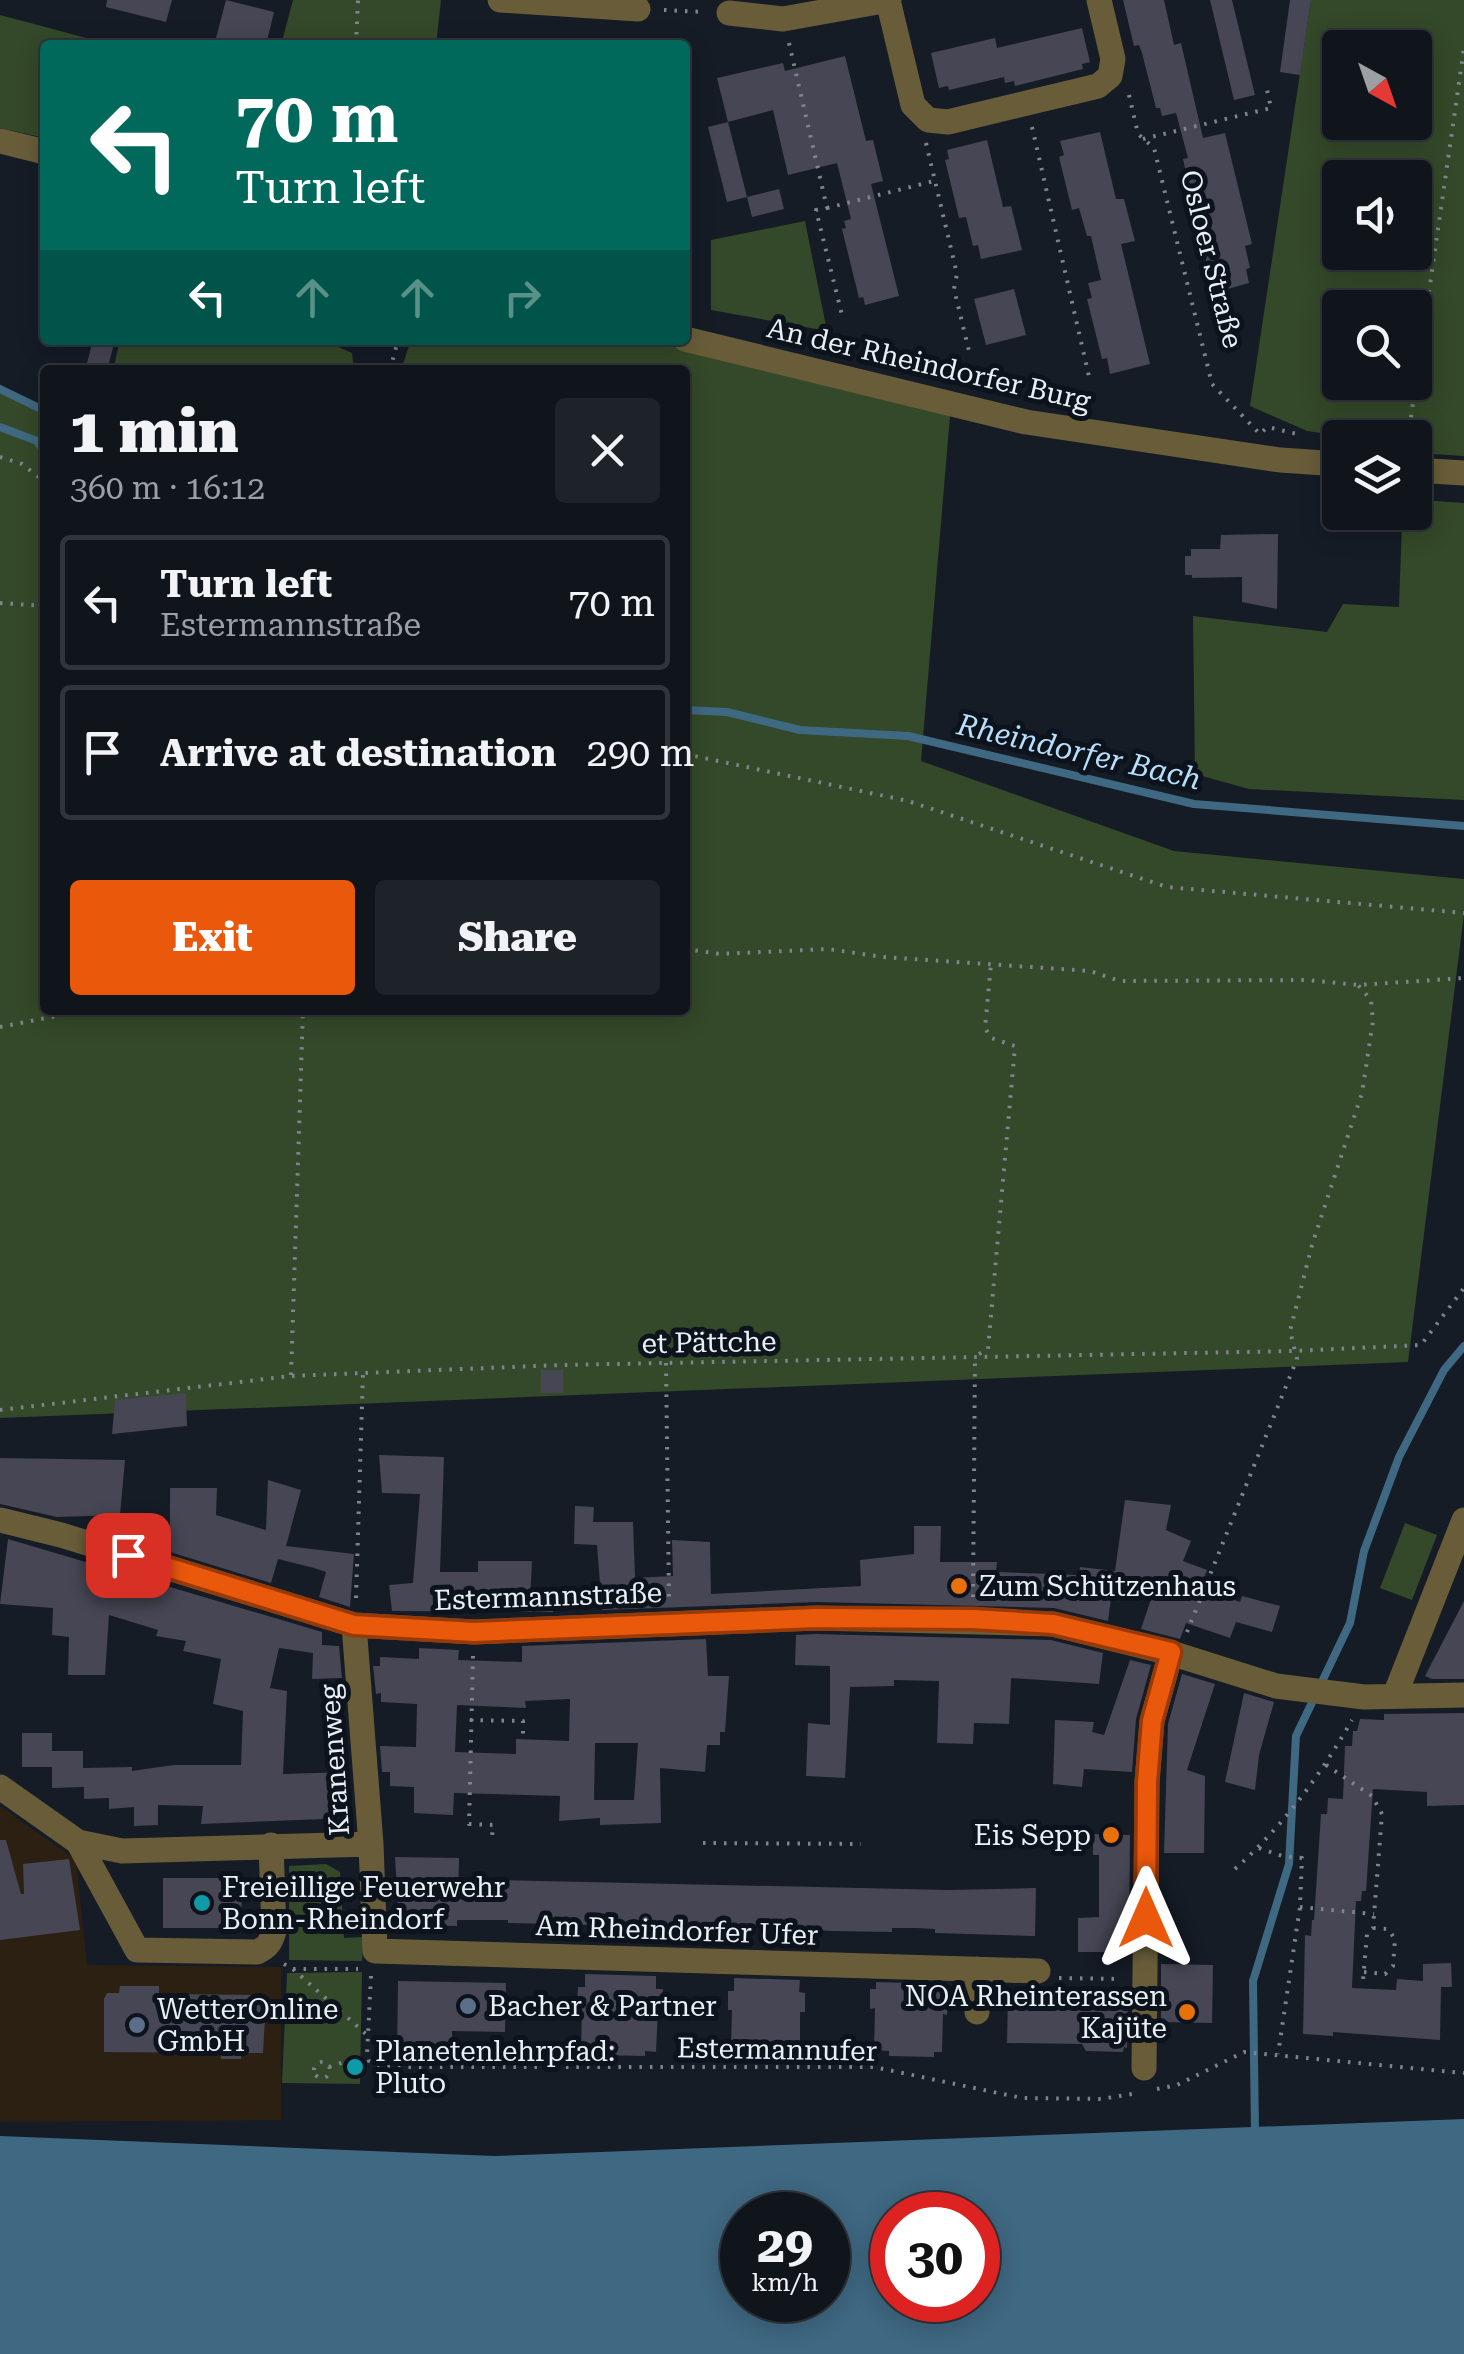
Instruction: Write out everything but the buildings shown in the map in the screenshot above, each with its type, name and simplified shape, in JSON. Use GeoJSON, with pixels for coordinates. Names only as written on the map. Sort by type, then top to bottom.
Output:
{"type":"FeatureCollection","features":[{"type":"Feature","properties":{"kind":"street"},"geometry":{"type":"LineString","coordinates":[[500,0],[638,8]]}},
{"type":"Feature","properties":{"kind":"street"},"geometry":{"type":"LineString","coordinates":[[746,10],[783,19],[888,0],[914,105],[928,120],[948,122],[1098,86],[1110,76],[1113,59],[1099,0]]}},
{"type":"Feature","properties":{"kind":"street"},"geometry":{"type":"LineString","coordinates":[[0,141],[40,151]]}},
{"type":"Feature","properties":{"kind":"street","name":"An der Rheindorfer Burg"},"geometry":{"type":"LineString","coordinates":[[690,340],[1026,422],[1322,463]]}},
{"type":"Feature","properties":{"kind":"street"},"geometry":{"type":"LineString","coordinates":[[1432,471],[1464,474]]}},
{"type":"Feature","properties":{"kind":"street","name":"Estermannstraße"},"geometry":{"type":"LineString","coordinates":[[0,1520],[354,1625],[474,1632],[816,1618],[1053,1624],[1171,1652],[1293,1688],[1355,1695],[1464,1696]]}},
{"type":"Feature","properties":{"kind":"street"},"geometry":{"type":"LineString","coordinates":[[1396,1695],[1464,1520]]}},
{"type":"Feature","properties":{"kind":"street","name":"Kranenweg"},"geometry":{"type":"LineString","coordinates":[[354,1625],[371,1844],[373,1960]]}},
{"type":"Feature","properties":{"kind":"street"},"geometry":{"type":"LineString","coordinates":[[1144,2068],[1147,1782],[1152,1721],[1171,1652]]}},
{"type":"Feature","properties":{"kind":"street"},"geometry":{"type":"LineString","coordinates":[[0,1787],[78,1842],[122,1851],[371,1844]]}},
{"type":"Feature","properties":{"kind":"street"},"geometry":{"type":"LineString","coordinates":[[78,1842],[137,1950],[257,1952],[265,1948],[272,1942],[274,1930],[271,1846]]}},
{"type":"Feature","properties":{"kind":"street","name":"Am Rheindorfer Ufer"},"geometry":{"type":"LineString","coordinates":[[373,1960],[1038,1971]]}},
{"type":"Feature","properties":{"kind":"street"},"geometry":{"type":"LineString","coordinates":[[977,1970],[977,2012]]}},
{"type":"Feature","properties":{"kind":"path"},"geometry":{"type":"LineString","coordinates":[[356,40],[358,0]]}},
{"type":"Feature","properties":{"kind":"path"},"geometry":{"type":"LineString","coordinates":[[638,8],[746,10]]}},
{"type":"Feature","properties":{"kind":"path"},"geometry":{"type":"LineString","coordinates":[[783,19],[827,208]]}},
{"type":"Feature","properties":{"kind":"path"},"geometry":{"type":"LineString","coordinates":[[1411,420],[1464,48]]}},
{"type":"Feature","properties":{"kind":"path"},"geometry":{"type":"LineString","coordinates":[[1144,139],[1271,108],[1266,85]]}},
{"type":"Feature","properties":{"kind":"path","name":"Osloer Straße"},"geometry":{"type":"LineString","coordinates":[[1129,96],[1138,134],[1154,148],[1212,384],[1259,434],[1268,427],[1314,437]]}},
{"type":"Feature","properties":{"kind":"path"},"geometry":{"type":"LineString","coordinates":[[1026,103],[1090,381]]}},
{"type":"Feature","properties":{"kind":"path"},"geometry":{"type":"LineString","coordinates":[[928,120],[924,133],[957,274],[954,289],[969,351]]}},
{"type":"Feature","properties":{"kind":"path"},"geometry":{"type":"LineString","coordinates":[[842,315],[816,210],[934,181]]}},
{"type":"Feature","properties":{"kind":"path"},"geometry":{"type":"LineString","coordinates":[[0,457],[22,464],[40,478]]}},
{"type":"Feature","properties":{"kind":"path"},"geometry":{"type":"LineString","coordinates":[[0,603],[40,606]]}},
{"type":"Feature","properties":{"kind":"path"},"geometry":{"type":"LineString","coordinates":[[690,755],[908,800],[1167,887],[1464,913]]}},
{"type":"Feature","properties":{"kind":"path"},"geometry":{"type":"LineString","coordinates":[[690,951],[720,954],[828,948],[883,957],[1090,971],[1120,982],[1307,980],[1358,985],[1464,978]]}},
{"type":"Feature","properties":{"kind":"path"},"geometry":{"type":"LineString","coordinates":[[973,1619],[975,1357],[988,1349],[1015,1046],[991,1038],[985,1028],[992,963]]}},
{"type":"Feature","properties":{"kind":"path"},"geometry":{"type":"LineString","coordinates":[[1171,1652],[1182,1644],[1190,1626],[1297,1358],[1290,1331],[1312,1245],[1362,1093],[1373,1021],[1371,1000],[1358,985]]}},
{"type":"Feature","properties":{"kind":"path"},"geometry":{"type":"LineString","coordinates":[[0,1027],[62,1015]]}},
{"type":"Feature","properties":{"kind":"path"},"geometry":{"type":"LineString","coordinates":[[291,1376],[302,1015]]}},
{"type":"Feature","properties":{"kind":"path","name":"et Pättche"},"geometry":{"type":"LineString","coordinates":[[0,1410],[291,1376],[363,1372],[1421,1345],[1464,1288]]}},
{"type":"Feature","properties":{"kind":"path"},"geometry":{"type":"LineString","coordinates":[[666,1363],[670,1623]]}},
{"type":"Feature","properties":{"kind":"path"},"geometry":{"type":"LineString","coordinates":[[354,1625],[363,1372]]}},
{"type":"Feature","properties":{"kind":"path"},"geometry":{"type":"LineString","coordinates":[[474,1632],[468,1824],[492,1825],[492,1837]]}},
{"type":"Feature","properties":{"kind":"path"},"geometry":{"type":"LineString","coordinates":[[1235,1869],[1259,1848],[1326,1765],[1355,1695]]}},
{"type":"Feature","properties":{"kind":"path"},"geometry":{"type":"LineString","coordinates":[[470,1720],[523,1721],[523,1737]]}},
{"type":"Feature","properties":{"kind":"path"},"geometry":{"type":"LineString","coordinates":[[1326,1765],[1372,1796],[1382,1814],[1373,1928],[1366,1934],[1364,1976],[1385,1974],[1393,1966],[1395,1939],[1388,1929],[1373,1928]]}},
{"type":"Feature","properties":{"kind":"path"},"geometry":{"type":"LineString","coordinates":[[703,1843],[861,1844]]}},
{"type":"Feature","properties":{"kind":"path"},"geometry":{"type":"LineString","coordinates":[[1259,1848],[1302,1858],[1300,1908],[1278,2054]]}},
{"type":"Feature","properties":{"kind":"path"},"geometry":{"type":"LineString","coordinates":[[1300,1908],[1374,1914]]}},
{"type":"Feature","properties":{"kind":"path"},"geometry":{"type":"LineString","coordinates":[[265,1948],[367,2035]]}},
{"type":"Feature","properties":{"kind":"path"},"geometry":{"type":"LineString","coordinates":[[293,1969],[373,1960],[367,2035],[369,2061]]}},
{"type":"Feature","properties":{"kind":"path"},"geometry":{"type":"LineString","coordinates":[[1038,1971],[1046,1978],[1144,1980]]}},
{"type":"Feature","properties":{"kind":"path","name":"Estermannufer"},"geometry":{"type":"LineString","coordinates":[[330,2067],[369,2061],[384,2067],[874,2067],[1022,2098],[1101,2099],[1178,2084],[1244,2052],[1464,2073]]}},
{"type":"Feature","properties":{"kind":"shaded area"},"geometry":{"type":"Polygon","coordinates":[[[0,1806],[76,1860],[87,1965],[281,1967],[281,2120],[0,2122],[0,1806]]]}},
{"type":"Feature","properties":{"kind":"green space"},"geometry":{"type":"Polygon","coordinates":[[[293,0],[441,0],[437,40],[282,40],[293,0]]]}},
{"type":"Feature","properties":{"kind":"green space"},"geometry":{"type":"Polygon","coordinates":[[[1311,0],[1464,0],[1464,456],[1432,454],[1432,420],[1322,420],[1322,433],[1307,431],[1250,406],[1311,0]]]}},
{"type":"Feature","properties":{"kind":"green space"},"geometry":{"type":"Polygon","coordinates":[[[0,15],[94,40],[40,40],[40,137],[0,128],[0,15]]]}},
{"type":"Feature","properties":{"kind":"green space"},"geometry":{"type":"Polygon","coordinates":[[[805,221],[827,331],[711,310],[711,240],[805,221]]]}},
{"type":"Feature","properties":{"kind":"green space"},"geometry":{"type":"Polygon","coordinates":[[[119,345],[334,345],[352,353],[353,365],[114,365],[119,345]]]}},
{"type":"Feature","properties":{"kind":"green space"},"geometry":{"type":"Polygon","coordinates":[[[409,345],[690,345],[951,404],[921,761],[1174,851],[1464,879],[1464,914],[1408,1362],[0,1418],[0,385],[40,404],[40,1015],[690,1015],[690,365],[403,365],[409,345]]]}},
{"type":"Feature","properties":{"kind":"green space"},"geometry":{"type":"Polygon","coordinates":[[[1432,501],[1464,503],[1464,800],[1249,789],[1195,774],[1193,616],[1327,632],[1343,604],[1399,607],[1402,530],[1432,530],[1432,501]]]}},
{"type":"Feature","properties":{"kind":"green space"},"geometry":{"type":"Polygon","coordinates":[[[1405,1523],[1437,1535],[1412,1600],[1380,1588],[1405,1523]]]}},
{"type":"Feature","properties":{"kind":"green space"},"geometry":{"type":"Polygon","coordinates":[[[326,1864],[340,1872],[344,1938],[364,1937],[362,1961],[289,1960],[289,1866],[326,1864]]]}},
{"type":"Feature","properties":{"kind":"green space"},"geometry":{"type":"Polygon","coordinates":[[[362,1972],[360,2084],[282,2083],[287,1973],[362,1972]]]}},
{"type":"Feature","properties":{"kind":"water"},"geometry":{"type":"Polygon","coordinates":[[[1464,2119],[1464,2354],[0,2354],[0,2136],[494,2156],[1464,2119]]]}},
{"type":"Feature","properties":{"kind":"waterway","name":"Rheindorfer Bach"},"geometry":{"type":"LineString","coordinates":[[0,389],[40,409]]}},
{"type":"Feature","properties":{"kind":"waterway"},"geometry":{"type":"LineString","coordinates":[[0,427],[40,446]]}},
{"type":"Feature","properties":{"kind":"waterway","name":"Rheindorfer Bach"},"geometry":{"type":"LineString","coordinates":[[690,710],[727,712],[800,730],[908,736],[1194,804],[1464,826]]}},
{"type":"Feature","properties":{"kind":"waterway","name":"Rheindorfer Bach"},"geometry":{"type":"LineString","coordinates":[[1255,2133],[1253,1981],[1289,1864],[1296,1736],[1350,1623],[1364,1551],[1399,1457],[1444,1370],[1464,1346]]}},
{"type":"Feature","properties":{"kind":"place","name":"Zum Schützenhaus"},"geometry":{"type":"Point","coordinates":[959,1586]}},
{"type":"Feature","properties":{"kind":"place","name":"Eis Sepp"},"geometry":{"type":"Point","coordinates":[1111,1835]}},
{"type":"Feature","properties":{"kind":"place","name":"Freieillige Feuerwehr Bonn-Rheindorf"},"geometry":{"type":"Point","coordinates":[202,1903]}},
{"type":"Feature","properties":{"kind":"place","name":"Bacher & Partner"},"geometry":{"type":"Point","coordinates":[468,2006]}},
{"type":"Feature","properties":{"kind":"place","name":"NOA Rheinterassen Kajüte"},"geometry":{"type":"Point","coordinates":[1187,2012]}},
{"type":"Feature","properties":{"kind":"place","name":"WetterOnline GmbH"},"geometry":{"type":"Point","coordinates":[137,2025]}},
{"type":"Feature","properties":{"kind":"place","name":"Planetenlehrpfad: Pluto"},"geometry":{"type":"Point","coordinates":[355,2067]}},
{"type":"Feature","properties":{"kind":"route"},"geometry":{"type":"LineString","coordinates":[[128,1555],[354,1625],[474,1632],[816,1618],[973,1619],[1053,1624],[1171,1652],[1152,1721],[1147,1782],[1146,1918]]}}]}
